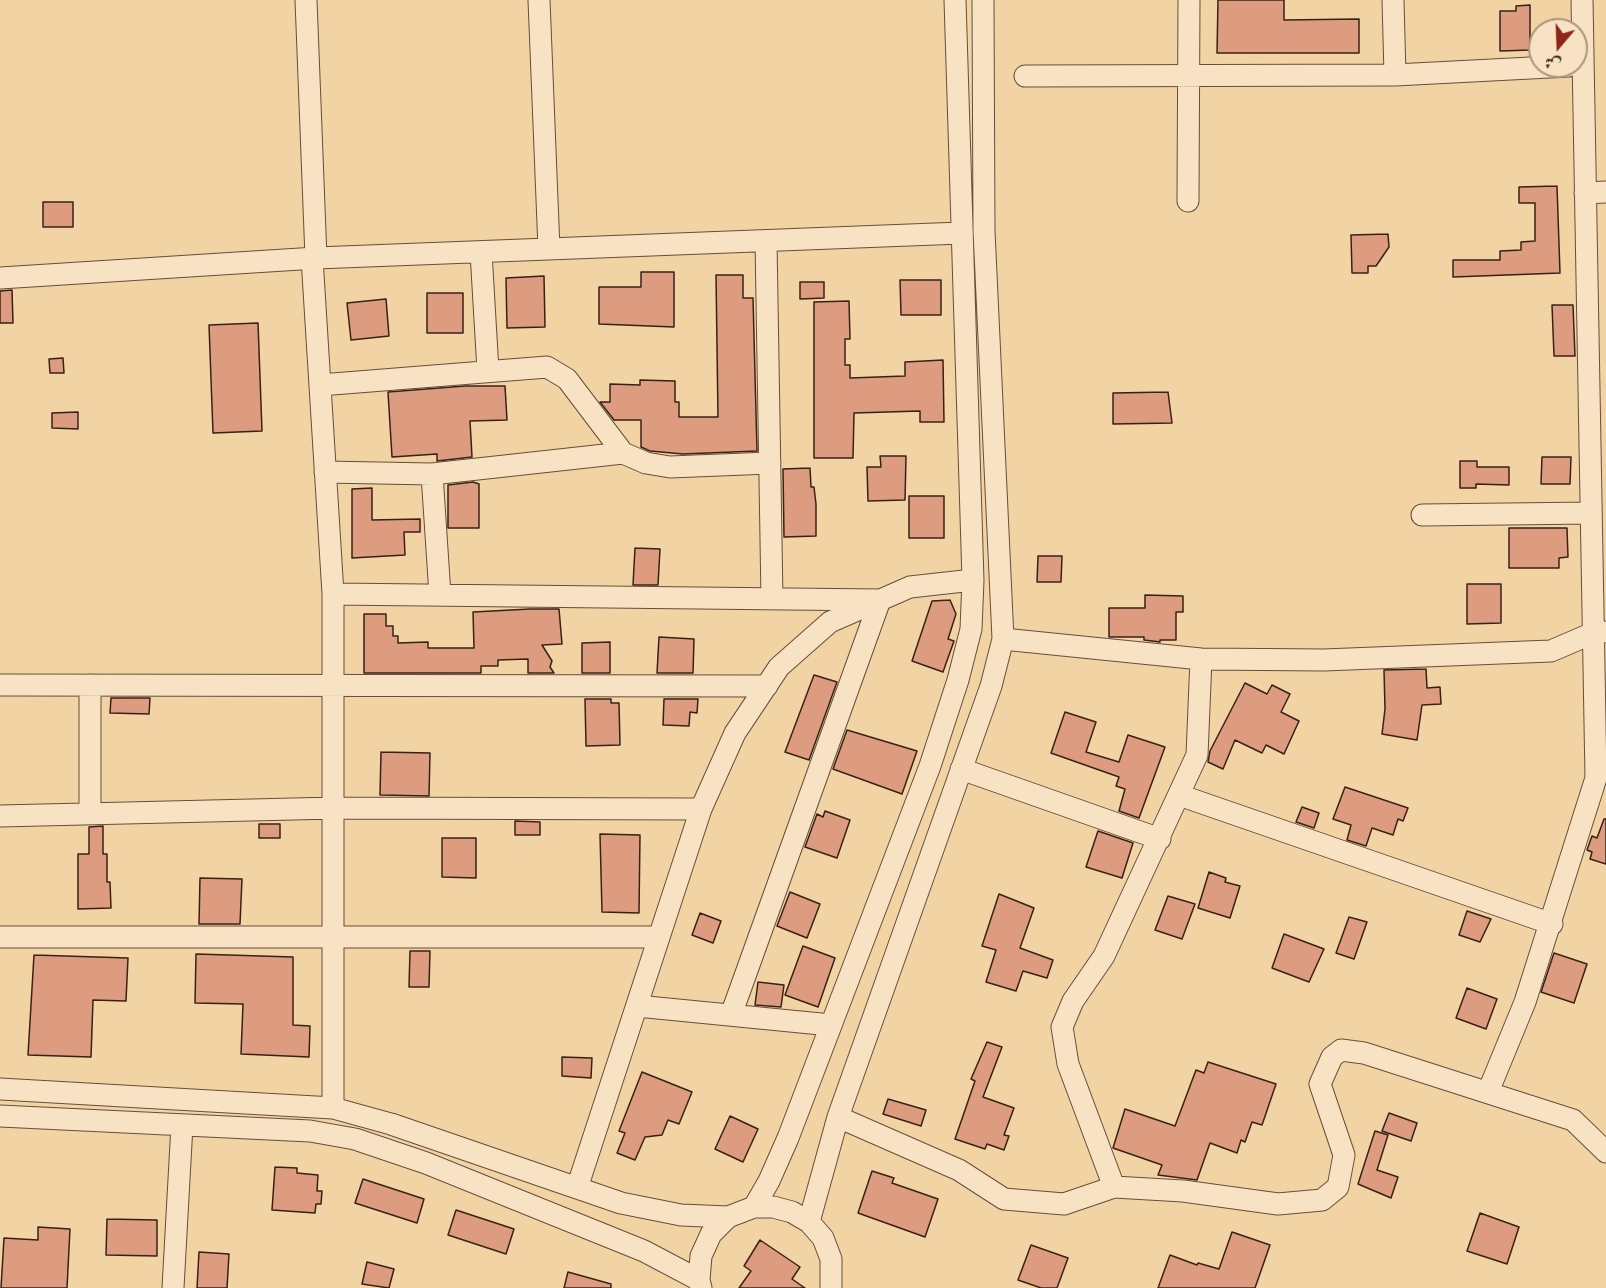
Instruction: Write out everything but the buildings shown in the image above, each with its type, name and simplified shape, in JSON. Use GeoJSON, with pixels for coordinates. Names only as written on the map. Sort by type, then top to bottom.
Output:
{"type":"FeatureCollection","features":[{"type":"Feature","properties":{"kind":"street"},"geometry":{"type":"LineString","coordinates":[[306,0],[314,258],[333,594],[335,808],[333,1108]]}},
{"type":"Feature","properties":{"kind":"street"},"geometry":{"type":"LineString","coordinates":[[539,0],[549,249]]}},
{"type":"Feature","properties":{"kind":"street"},"geometry":{"type":"LineString","coordinates":[[754,1207],[788,1138],[930,766],[958,680],[971,629],[973,580],[955,0]]}},
{"type":"Feature","properties":{"kind":"street"},"geometry":{"type":"LineString","coordinates":[[809,1222],[838,1117],[991,686],[1004,639],[984,231],[983,0]]}},
{"type":"Feature","properties":{"kind":"street"},"geometry":{"type":"LineString","coordinates":[[1188,201],[1189,0]]}},
{"type":"Feature","properties":{"kind":"street"},"geometry":{"type":"LineString","coordinates":[[1393,0],[1395,75]]}},
{"type":"Feature","properties":{"kind":"street"},"geometry":{"type":"LineString","coordinates":[[1580,18],[1582,0]]}},
{"type":"Feature","properties":{"kind":"street"},"geometry":{"type":"LineString","coordinates":[[1025,76],[1395,75],[1528,68]]}},
{"type":"Feature","properties":{"kind":"street"},"geometry":{"type":"LineString","coordinates":[[1488,1092],[1526,1002],[1596,778],[1600,633],[1591,513],[1596,193],[1578,78]]}},
{"type":"Feature","properties":{"kind":"street"},"geometry":{"type":"LineString","coordinates":[[0,279],[314,258],[961,233]]}},
{"type":"Feature","properties":{"kind":"street"},"geometry":{"type":"LineString","coordinates":[[766,241],[772,598]]}},
{"type":"Feature","properties":{"kind":"street"},"geometry":{"type":"LineString","coordinates":[[481,252],[488,371]]}},
{"type":"Feature","properties":{"kind":"street"},"geometry":{"type":"LineString","coordinates":[[320,385],[547,367],[567,379],[623,453],[646,463],[670,467],[770,463]]}},
{"type":"Feature","properties":{"kind":"street"},"geometry":{"type":"LineString","coordinates":[[325,472],[432,474],[623,453]]}},
{"type":"Feature","properties":{"kind":"street"},"geometry":{"type":"LineString","coordinates":[[432,474],[440,595]]}},
{"type":"Feature","properties":{"kind":"street"},"geometry":{"type":"LineString","coordinates":[[1422,515],[1591,513]]}},
{"type":"Feature","properties":{"kind":"street"},"geometry":{"type":"LineString","coordinates":[[577,1188],[701,809],[735,733],[779,667],[830,622],[910,587],[973,580]]}},
{"type":"Feature","properties":{"kind":"street"},"geometry":{"type":"LineString","coordinates":[[333,594],[880,600]]}},
{"type":"Feature","properties":{"kind":"street"},"geometry":{"type":"LineString","coordinates":[[731,1015],[880,600]]}},
{"type":"Feature","properties":{"kind":"street"},"geometry":{"type":"LineString","coordinates":[[1004,639],[1201,659],[1324,660],[1551,651],[1600,633]]}},
{"type":"Feature","properties":{"kind":"street"},"geometry":{"type":"LineString","coordinates":[[1114,1186],[1068,1064],[1062,1027],[1073,1001],[1104,956],[1197,755],[1201,659]]}},
{"type":"Feature","properties":{"kind":"street"},"geometry":{"type":"LineString","coordinates":[[0,685],[767,686]]}},
{"type":"Feature","properties":{"kind":"street"},"geometry":{"type":"LineString","coordinates":[[90,685],[90,814]]}},
{"type":"Feature","properties":{"kind":"street"},"geometry":{"type":"LineString","coordinates":[[961,770],[1160,839]]}},
{"type":"Feature","properties":{"kind":"street"},"geometry":{"type":"LineString","coordinates":[[1179,795],[1551,924]]}},
{"type":"Feature","properties":{"kind":"street"},"geometry":{"type":"LineString","coordinates":[[0,816],[335,808],[701,809]]}},
{"type":"Feature","properties":{"kind":"street"},"geometry":{"type":"LineString","coordinates":[[0,937],[659,936]]}},
{"type":"Feature","properties":{"kind":"street"},"geometry":{"type":"LineString","coordinates":[[637,1006],[831,1025]]}},
{"type":"Feature","properties":{"kind":"street"},"geometry":{"type":"LineString","coordinates":[[838,1117],[959,1170],[1004,1199],[1064,1204],[1114,1186],[1183,1191],[1278,1204],[1323,1200],[1338,1187],[1344,1155],[1320,1084],[1332,1057],[1341,1050],[1364,1053],[1573,1120],[1606,1152]]}},
{"type":"Feature","properties":{"kind":"street"},"geometry":{"type":"LineString","coordinates":[[0,1089],[333,1108],[391,1124],[621,1203],[681,1215],[728,1217],[754,1207],[773,1206],[792,1212],[809,1222],[823,1238],[831,1259],[831,1288]]}},
{"type":"Feature","properties":{"kind":"street"},"geometry":{"type":"LineString","coordinates":[[0,1116],[310,1131],[355,1139],[426,1162],[633,1247],[700,1284],[701,1256],[711,1234],[728,1217]]}},
{"type":"Feature","properties":{"kind":"street"},"geometry":{"type":"LineString","coordinates":[[173,1288],[182,1125]]}}]}
